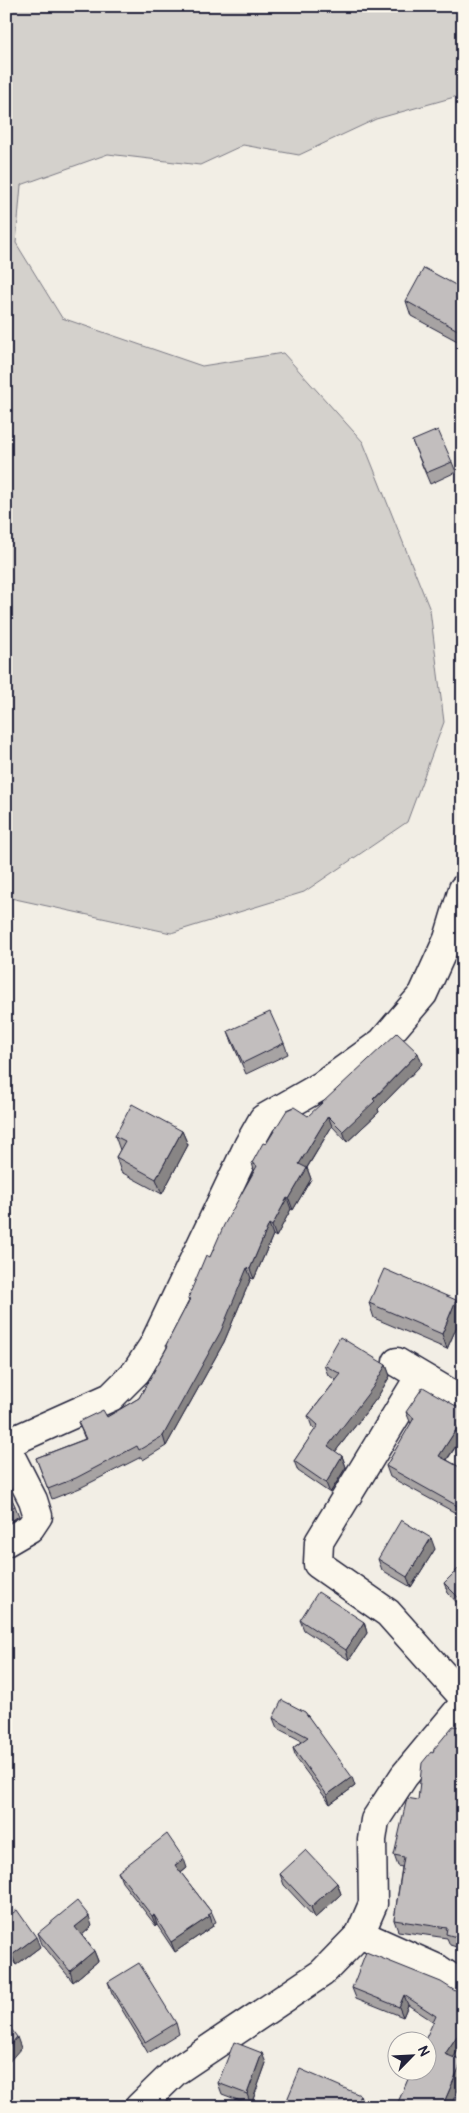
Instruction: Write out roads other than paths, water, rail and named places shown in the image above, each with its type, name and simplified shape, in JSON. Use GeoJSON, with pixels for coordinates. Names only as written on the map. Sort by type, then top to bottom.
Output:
{"type":"FeatureCollection","features":[{"type":"Feature","properties":{"kind":"street"},"geometry":{"type":"LineString","coordinates":[[6,1542],[30,1528],[38,1516],[33,1500],[6,1446],[111,1398],[136,1372],[153,1346],[249,1144],[263,1119],[321,1086],[382,1042],[422,994],[448,939],[461,891]]}},
{"type":"Feature","properties":{"kind":"street"},"geometry":{"type":"LineString","coordinates":[[463,1401],[409,1369],[319,1542],[318,1564],[388,1613],[463,1697]]}},
{"type":"Feature","properties":{"kind":"street"},"geometry":{"type":"LineString","coordinates":[[139,2107],[176,2071],[322,1973],[360,1934],[372,1904],[372,1840],[375,1820],[404,1776],[463,1705]]}},
{"type":"Feature","properties":{"kind":"street"},"geometry":{"type":"LineString","coordinates":[[360,1934],[438,1969],[463,1986]]}}]}
